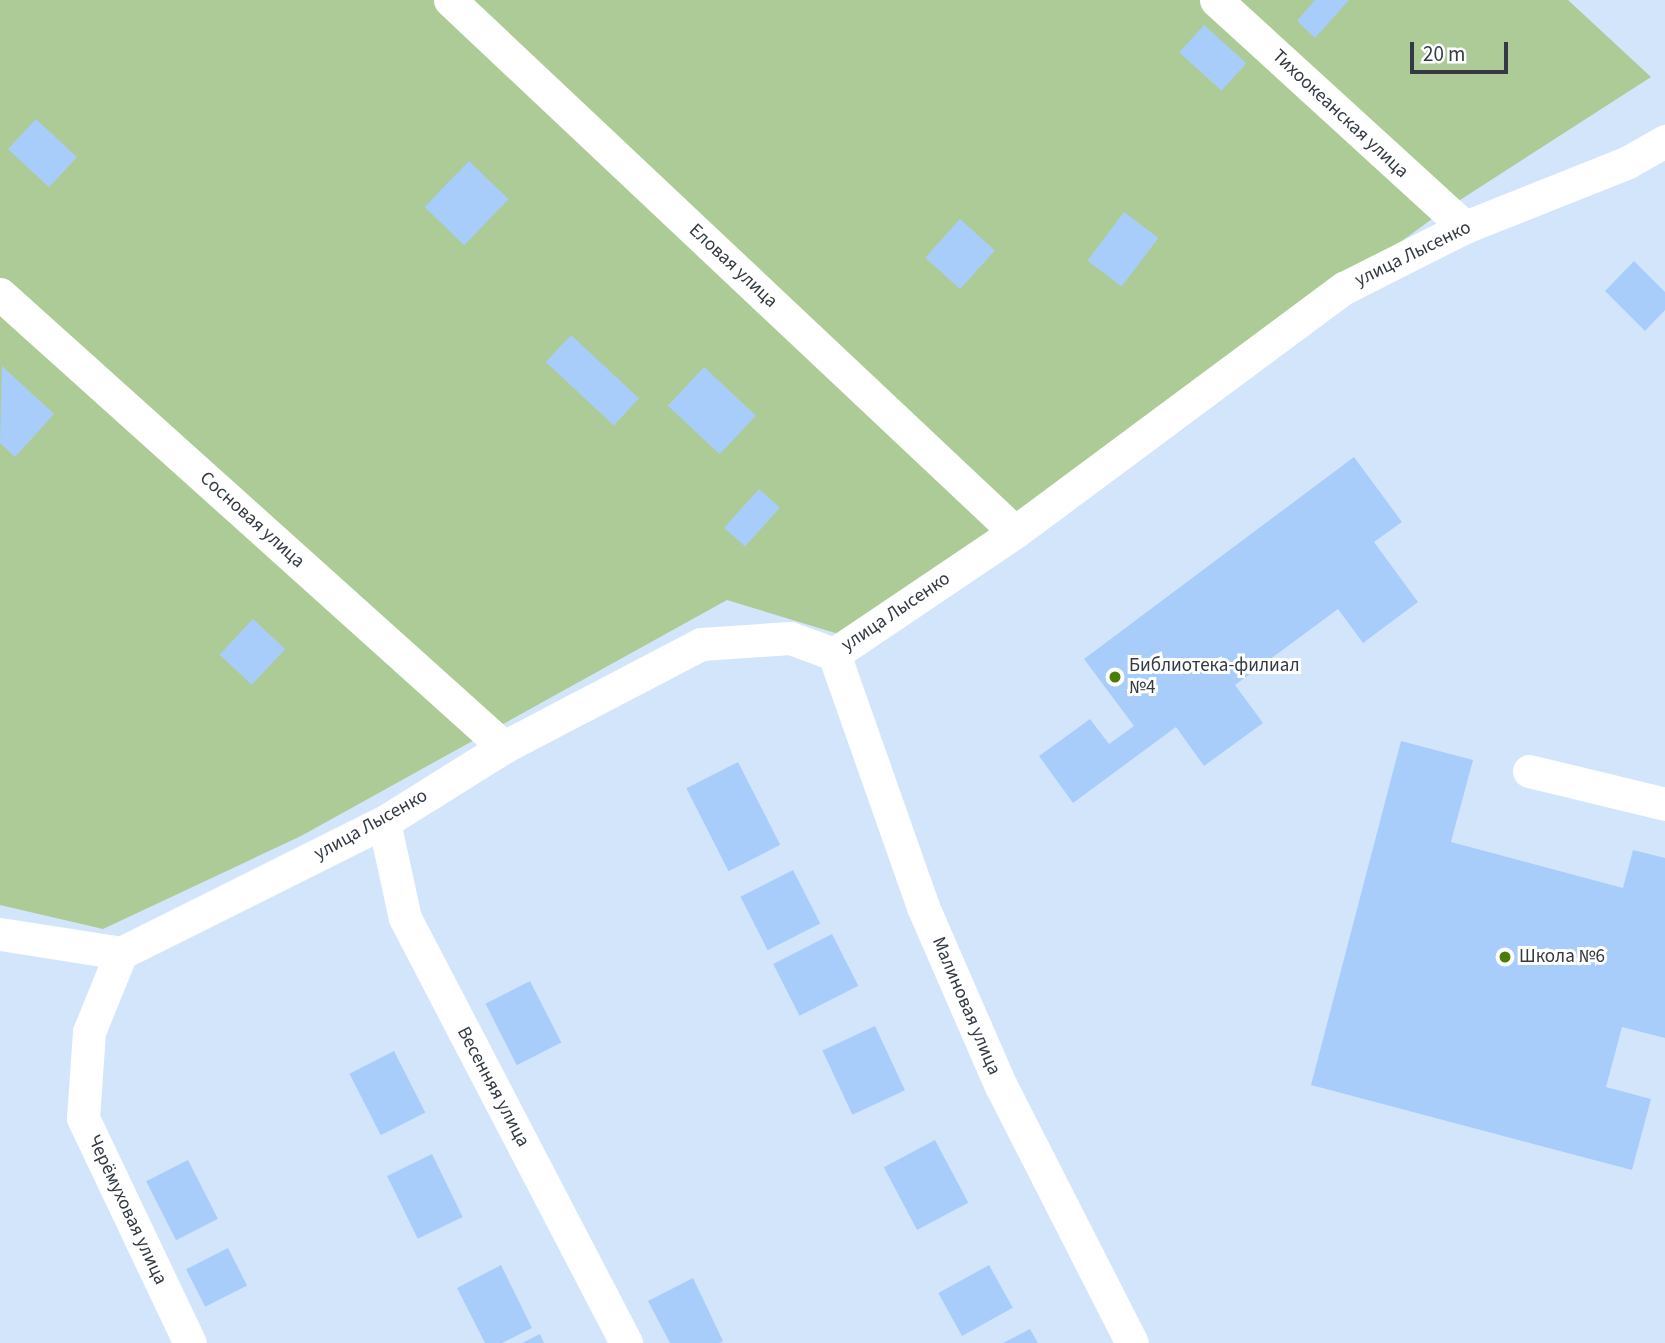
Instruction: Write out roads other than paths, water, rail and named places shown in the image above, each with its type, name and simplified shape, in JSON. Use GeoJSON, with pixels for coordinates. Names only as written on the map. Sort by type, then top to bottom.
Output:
{"type":"FeatureCollection","features":[{"type":"Feature","properties":{"kind":"street","name":"Еловая улица"},"geometry":{"type":"LineString","coordinates":[[450,0],[1015,532]]}},
{"type":"Feature","properties":{"kind":"street","name":"Тихоокеанская улица"},"geometry":{"type":"LineString","coordinates":[[1216,0],[1465,227]]}},
{"type":"Feature","properties":{"kind":"street","name":"улица Лысенко"},"geometry":{"type":"LineString","coordinates":[[121,953],[384,822],[504,747],[701,643],[790,638],[834,654],[1015,532],[1344,288],[1465,227],[1662,149]]}},
{"type":"Feature","properties":{"kind":"street","name":"Сосновая улица"},"geometry":{"type":"LineString","coordinates":[[0,294],[504,747]]}},
{"type":"Feature","properties":{"kind":"street","name":"Малиновая улица"},"geometry":{"type":"LineString","coordinates":[[834,654],[940,945],[1001,1086],[1132,1343]]}},
{"type":"Feature","properties":{"kind":"street"},"geometry":{"type":"LineString","coordinates":[[1529,771],[1665,804]]}},
{"type":"Feature","properties":{"kind":"street","name":"Весенняя улица"},"geometry":{"type":"LineString","coordinates":[[384,822],[405,918],[626,1343]]}},
{"type":"Feature","properties":{"kind":"street"},"geometry":{"type":"LineString","coordinates":[[0,934],[121,953]]}},
{"type":"Feature","properties":{"kind":"street","name":"Черёмуховая улица"},"geometry":{"type":"LineString","coordinates":[[121,953],[89,1032],[83,1118],[190,1343]]}},
{"type":"Feature","properties":{"kind":"place","name":"Библиотека-филиал №4"},"geometry":{"type":"Point","coordinates":[1115,677]}},
{"type":"Feature","properties":{"kind":"place","name":"Школа №6"},"geometry":{"type":"Point","coordinates":[1505,957]}}]}
